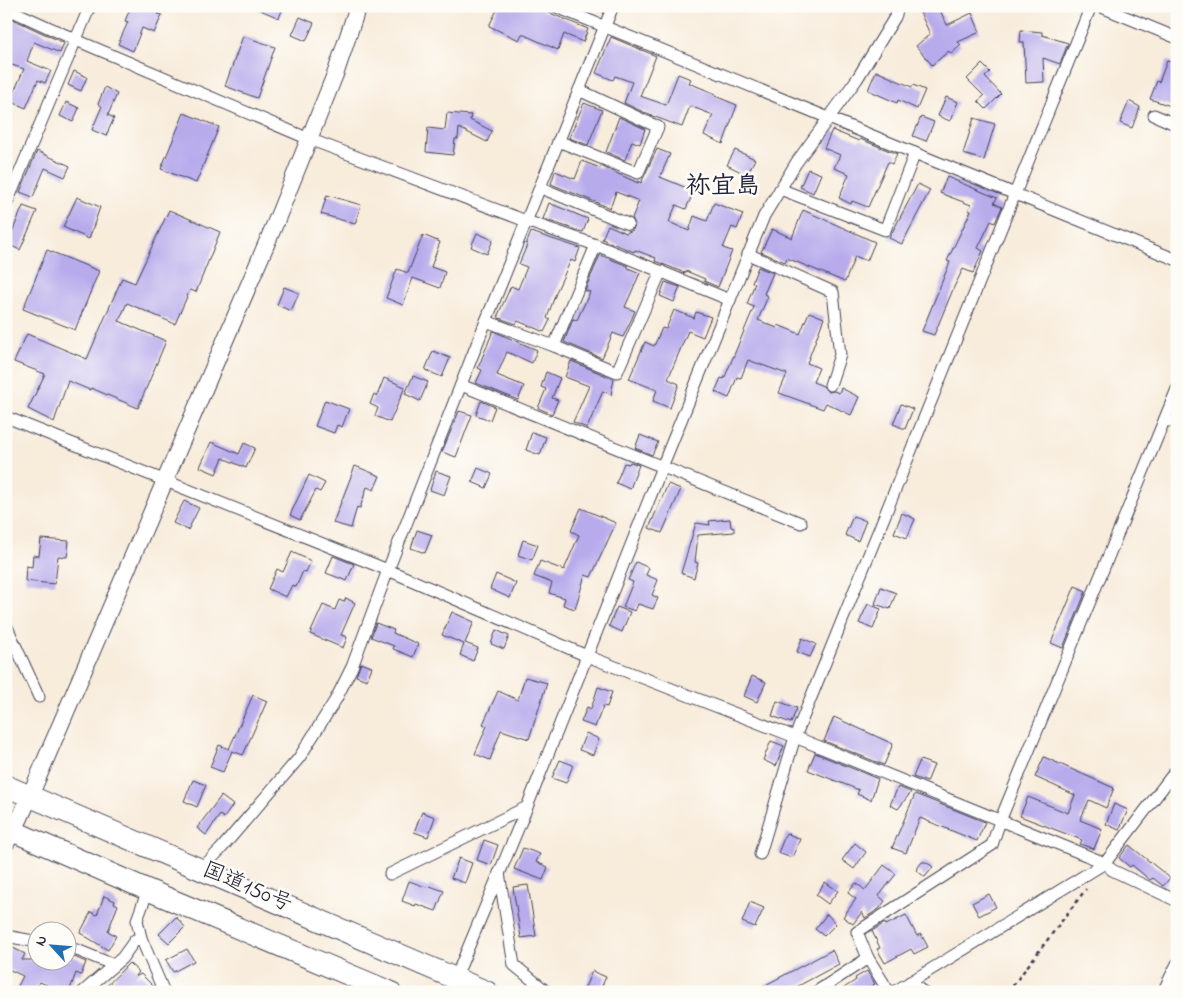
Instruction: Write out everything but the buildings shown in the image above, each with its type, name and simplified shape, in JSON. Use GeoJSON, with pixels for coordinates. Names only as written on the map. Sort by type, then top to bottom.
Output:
{"type":"FeatureCollection","features":[{"type":"Feature","properties":{"kind":"highway","name":"国道150号"},"geometry":{"type":"LineString","coordinates":[[6,786],[202,868],[487,992]]}},
{"type":"Feature","properties":{"kind":"highway","name":"国道150号"},"geometry":{"type":"LineString","coordinates":[[9,834],[148,890],[390,992]]}},
{"type":"Feature","properties":{"kind":"street"},"geometry":{"type":"LineString","coordinates":[[6,205],[90,6]]}},
{"type":"Feature","properties":{"kind":"street"},"geometry":{"type":"LineString","coordinates":[[9,834],[30,796],[278,219],[336,72],[358,6]]}},
{"type":"Feature","properties":{"kind":"street"},"geometry":{"type":"LineString","coordinates":[[554,6],[1177,260]]}},
{"type":"Feature","properties":{"kind":"street"},"geometry":{"type":"LineString","coordinates":[[202,868],[255,811],[304,751],[336,699],[352,667],[486,321],[613,6]]}},
{"type":"Feature","properties":{"kind":"street"},"geometry":{"type":"LineString","coordinates":[[456,977],[528,808],[662,467],[764,216],[796,163],[857,79],[896,17],[899,6]]}},
{"type":"Feature","properties":{"kind":"street"},"geometry":{"type":"LineString","coordinates":[[760,854],[795,737],[1090,6]]}},
{"type":"Feature","properties":{"kind":"street"},"geometry":{"type":"LineString","coordinates":[[1099,6],[1177,38]]}},
{"type":"Feature","properties":{"kind":"street"},"geometry":{"type":"LineString","coordinates":[[6,8],[76,40],[309,139],[526,221],[596,245],[730,300]]}},
{"type":"Feature","properties":{"kind":"street"},"geometry":{"type":"LineString","coordinates":[[558,141],[638,173],[658,127],[579,90]]}},
{"type":"Feature","properties":{"kind":"street"},"geometry":{"type":"LineString","coordinates":[[1154,116],[1177,125]]}},
{"type":"Feature","properties":{"kind":"street"},"geometry":{"type":"LineString","coordinates":[[780,189],[885,230],[915,153]]}},
{"type":"Feature","properties":{"kind":"street"},"geometry":{"type":"LineString","coordinates":[[541,188],[628,224]]}},
{"type":"Feature","properties":{"kind":"street"},"geometry":{"type":"LineString","coordinates":[[554,346],[596,245]]}},
{"type":"Feature","properties":{"kind":"street"},"geometry":{"type":"LineString","coordinates":[[748,254],[833,292],[840,355],[830,385]]}},
{"type":"Feature","properties":{"kind":"street"},"geometry":{"type":"LineString","coordinates":[[486,321],[617,372],[661,271]]}},
{"type":"Feature","properties":{"kind":"street"},"geometry":{"type":"LineString","coordinates":[[461,385],[801,523]]}},
{"type":"Feature","properties":{"kind":"street"},"geometry":{"type":"LineString","coordinates":[[890,992],[868,958],[857,932],[992,845],[1000,821],[1177,389]]}},
{"type":"Feature","properties":{"kind":"street"},"geometry":{"type":"LineString","coordinates":[[6,417],[388,570],[587,656],[795,737],[1105,863],[1112,870],[1177,901]]}},
{"type":"Feature","properties":{"kind":"street"},"geometry":{"type":"LineString","coordinates":[[1165,419],[1177,424]]}},
{"type":"Feature","properties":{"kind":"street"},"geometry":{"type":"LineString","coordinates":[[6,626],[39,697]]}},
{"type":"Feature","properties":{"kind":"street"},"geometry":{"type":"LineString","coordinates":[[894,992],[1105,863],[1177,769]]}},
{"type":"Feature","properties":{"kind":"street"},"geometry":{"type":"LineString","coordinates":[[390,874],[528,808]]}},
{"type":"Feature","properties":{"kind":"street"},"geometry":{"type":"LineString","coordinates":[[499,873],[514,965],[547,992]]}},
{"type":"Feature","properties":{"kind":"street"},"geometry":{"type":"LineString","coordinates":[[148,890],[137,920],[141,938],[164,992]]}},
{"type":"Feature","properties":{"kind":"street"},"geometry":{"type":"LineString","coordinates":[[6,936],[28,940]]}},
{"type":"Feature","properties":{"kind":"street"},"geometry":{"type":"LineString","coordinates":[[83,992],[122,958],[135,940],[141,938]]}},
{"type":"Feature","properties":{"kind":"street"},"geometry":{"type":"LineString","coordinates":[[78,950],[114,965]]}},
{"type":"Feature","properties":{"kind":"street"},"geometry":{"type":"LineString","coordinates":[[816,992],[868,958]]}},
{"type":"Feature","properties":{"kind":"street"},"geometry":{"type":"LineString","coordinates":[[1163,992],[1177,964]]}},
{"type":"Feature","properties":{"kind":"street"},"geometry":{"type":"LineString","coordinates":[[910,982],[923,992]]}},
{"type":"Feature","properties":{"kind":"path"},"geometry":{"type":"LineString","coordinates":[[1008,992],[1088,886]]}},
{"type":"Feature","properties":{"kind":"district","name":"祢宜島"},"geometry":{"type":"Point","coordinates":[723,187]}}]}
